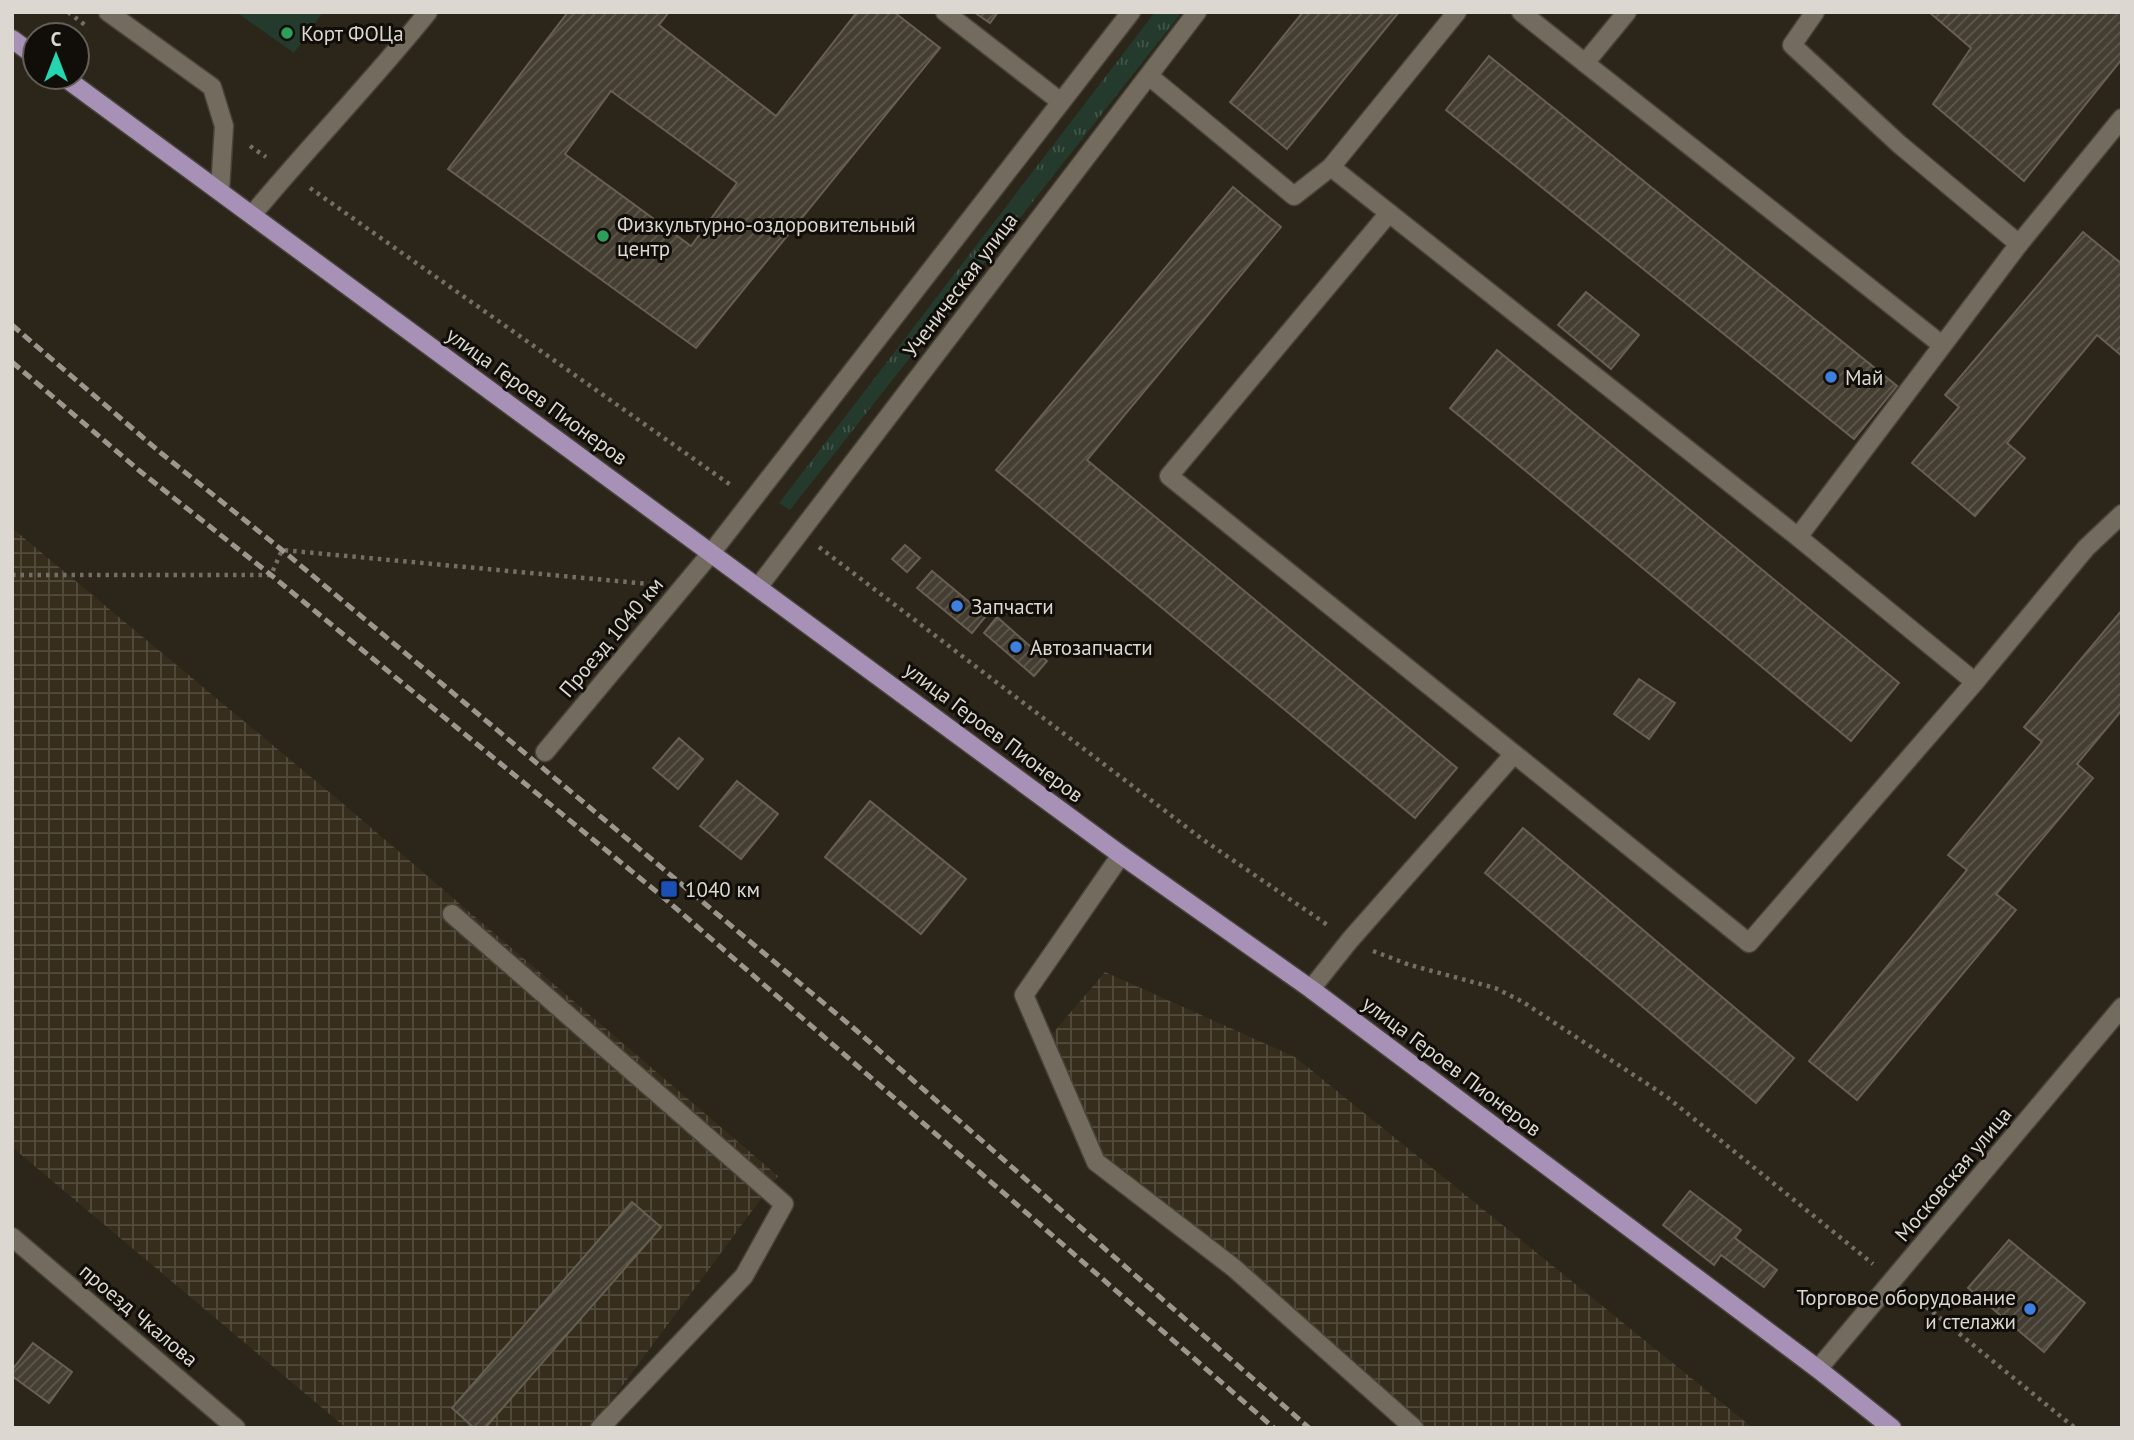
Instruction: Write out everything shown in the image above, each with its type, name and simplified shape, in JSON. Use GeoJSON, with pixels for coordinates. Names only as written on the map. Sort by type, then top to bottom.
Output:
{"type":"FeatureCollection","features":[{"type":"Feature","properties":{"kind":"main road","name":"улица Героев Пионеров"},"geometry":{"type":"LineString","coordinates":[[83,91],[1121,855],[1311,989],[1818,1369],[1892,1428]]}},
{"type":"Feature","properties":{"kind":"street"},"geometry":{"type":"LineString","coordinates":[[108,12],[212,87],[223,126],[220,190]]}},
{"type":"Feature","properties":{"kind":"street"},"geometry":{"type":"LineString","coordinates":[[252,215],[287,172],[388,62],[428,12]]}},
{"type":"Feature","properties":{"kind":"street"},"geometry":{"type":"LineString","coordinates":[[945,12],[1061,102]]}},
{"type":"Feature","properties":{"kind":"street","name":"Ученическая улица"},"geometry":{"type":"LineString","coordinates":[[712,552],[1131,12]]}},
{"type":"Feature","properties":{"kind":"street","name":"Ученическая улица"},"geometry":{"type":"LineString","coordinates":[[759,586],[1197,12]]}},
{"type":"Feature","properties":{"kind":"street"},"geometry":{"type":"LineString","coordinates":[[1149,76],[1294,196],[1331,167],[1457,12]]}},
{"type":"Feature","properties":{"kind":"street"},"geometry":{"type":"LineString","coordinates":[[1521,12],[1942,345]]}},
{"type":"Feature","properties":{"kind":"street"},"geometry":{"type":"LineString","coordinates":[[1585,63],[1627,12]]}},
{"type":"Feature","properties":{"kind":"street"},"geometry":{"type":"LineString","coordinates":[[1815,12],[1792,45],[1899,144],[2019,244]]}},
{"type":"Feature","properties":{"kind":"street"},"geometry":{"type":"LineString","coordinates":[[1798,537],[2019,244],[2122,118]]}},
{"type":"Feature","properties":{"kind":"street"},"geometry":{"type":"LineString","coordinates":[[1331,167],[1798,537],[1975,682]]}},
{"type":"Feature","properties":{"kind":"street"},"geometry":{"type":"LineString","coordinates":[[1389,213],[1169,476],[1749,943],[1975,682],[2086,548],[2122,514]]}},
{"type":"Feature","properties":{"kind":"street","name":"Проезд 1040 км"},"geometry":{"type":"LineString","coordinates":[[545,752],[712,552]]}},
{"type":"Feature","properties":{"kind":"street"},"geometry":{"type":"LineString","coordinates":[[1311,989],[1350,940],[1514,754]]}},
{"type":"Feature","properties":{"kind":"street"},"geometry":{"type":"LineString","coordinates":[[1121,855],[1024,995],[1096,1162],[1234,1268],[1414,1428]]}},
{"type":"Feature","properties":{"kind":"street"},"geometry":{"type":"LineString","coordinates":[[452,914],[784,1204],[744,1276],[600,1428]]}},
{"type":"Feature","properties":{"kind":"street","name":"Московская улица"},"geometry":{"type":"LineString","coordinates":[[1818,1369],[2122,1007]]}},
{"type":"Feature","properties":{"kind":"street","name":"проезд Чкалова"},"geometry":{"type":"LineString","coordinates":[[12,1237],[236,1428]]}},
{"type":"Feature","properties":{"kind":"path"},"geometry":{"type":"LineString","coordinates":[[223,126],[752,500]]}},
{"type":"Feature","properties":{"kind":"path"},"geometry":{"type":"LineString","coordinates":[[724,496],[732,486]]}},
{"type":"Feature","properties":{"kind":"path"},"geometry":{"type":"LineString","coordinates":[[799,533],[1202,839],[1350,940],[1410,965],[1495,988],[1523,1002],[1667,1097],[2075,1428]]}},
{"type":"Feature","properties":{"kind":"path"},"geometry":{"type":"LineString","coordinates":[[12,575],[271,575],[282,550],[653,584]]}},
{"type":"Feature","properties":{"kind":"shaded area"},"geometry":{"type":"Polygon","coordinates":[[[12,528],[341,802],[778,1176],[591,1428],[346,1428],[12,1147],[12,528]]]}},
{"type":"Feature","properties":{"kind":"shaded area"},"geometry":{"type":"Polygon","coordinates":[[[1105,972],[1295,1057],[1753,1428],[1424,1428],[1087,1158],[1047,1040],[1105,972]]]}},
{"type":"Feature","properties":{"kind":"green space","name":"Корт ФОЦа"},"geometry":{"type":"Polygon","coordinates":[[[236,12],[323,12],[294,53],[236,12]]]}},
{"type":"Feature","properties":{"kind":"green space"},"geometry":{"type":"Polygon","coordinates":[[[1155,12],[1182,12],[790,510],[779,503],[1155,12]]]}},
{"type":"Feature","properties":{"kind":"building"},"geometry":{"type":"Polygon","coordinates":[[[568,12],[669,12],[659,25],[776,116],[857,12],[894,12],[940,48],[696,348],[448,169],[568,12]],[[611,91],[565,154],[691,246],[737,183],[611,91]]]}},
{"type":"Feature","properties":{"kind":"building"},"geometry":{"type":"Polygon","coordinates":[[[974,12],[998,12],[990,23],[974,12]]]}},
{"type":"Feature","properties":{"kind":"building"},"geometry":{"type":"Polygon","coordinates":[[[1303,12],[1399,12],[1287,149],[1230,102],[1303,12]]]}},
{"type":"Feature","properties":{"kind":"building"},"geometry":{"type":"Polygon","coordinates":[[[1929,12],[2122,12],[2122,59],[2024,181],[1933,104],[1971,48],[1929,12]]]}},
{"type":"Feature","properties":{"kind":"building"},"geometry":{"type":"Polygon","coordinates":[[[1489,56],[1897,386],[1854,439],[1446,110],[1489,56]]]}},
{"type":"Feature","properties":{"kind":"building"},"geometry":{"type":"Polygon","coordinates":[[[1233,187],[1281,227],[1087,460],[1457,768],[1415,818],[996,470],[1233,187]]]}},
{"type":"Feature","properties":{"kind":"building"},"geometry":{"type":"Polygon","coordinates":[[[2083,232],[2122,264],[2122,356],[2097,335],[2007,443],[2025,458],[1975,516],[1912,463],[1959,407],[1945,395],[2083,232]]]}},
{"type":"Feature","properties":{"kind":"building"},"geometry":{"type":"Polygon","coordinates":[[[1586,292],[1639,335],[1611,369],[1558,325],[1586,292]]]}},
{"type":"Feature","properties":{"kind":"building"},"geometry":{"type":"Polygon","coordinates":[[[1497,350],[1899,683],[1851,741],[1450,408],[1497,350]]]}},
{"type":"Feature","properties":{"kind":"building"},"geometry":{"type":"Polygon","coordinates":[[[905,545],[920,558],[907,572],[892,559],[905,545]]]}},
{"type":"Feature","properties":{"kind":"building"},"geometry":{"type":"Polygon","coordinates":[[[932,571],[986,616],[972,633],[917,588],[932,571]]]}},
{"type":"Feature","properties":{"kind":"building"},"geometry":{"type":"Polygon","coordinates":[[[2122,610],[2122,710],[2077,764],[2093,778],[1996,894],[2016,910],[1857,1100],[1809,1061],[1967,870],[1948,855],[2042,742],[2024,727],[2122,610]]]}},
{"type":"Feature","properties":{"kind":"building","name":"Автозапчасти"},"geometry":{"type":"Polygon","coordinates":[[[997,617],[1047,661],[1034,676],[984,633],[997,617]]]}},
{"type":"Feature","properties":{"kind":"building"},"geometry":{"type":"Polygon","coordinates":[[[1639,679],[1675,703],[1649,739],[1614,714],[1639,679]]]}},
{"type":"Feature","properties":{"kind":"building"},"geometry":{"type":"Polygon","coordinates":[[[679,738],[703,759],[678,789],[653,768],[679,738]]]}},
{"type":"Feature","properties":{"kind":"building"},"geometry":{"type":"Polygon","coordinates":[[[737,781],[778,814],[741,859],[700,826],[737,781]]]}},
{"type":"Feature","properties":{"kind":"building"},"geometry":{"type":"Polygon","coordinates":[[[870,801],[966,879],[921,934],[825,857],[870,801]]]}},
{"type":"Feature","properties":{"kind":"building"},"geometry":{"type":"Polygon","coordinates":[[[1523,828],[1794,1058],[1756,1103],[1485,873],[1523,828]]]}},
{"type":"Feature","properties":{"kind":"building"},"geometry":{"type":"Polygon","coordinates":[[[1690,1191],[1741,1230],[1735,1238],[1777,1270],[1764,1287],[1721,1255],[1714,1265],[1663,1225],[1690,1191]]]}},
{"type":"Feature","properties":{"kind":"building"},"geometry":{"type":"Polygon","coordinates":[[[632,1202],[661,1227],[485,1428],[474,1428],[452,1408],[632,1202]]]}},
{"type":"Feature","properties":{"kind":"building"},"geometry":{"type":"Polygon","coordinates":[[[2009,1240],[2085,1303],[2044,1352],[1968,1288],[2009,1240]]]}},
{"type":"Feature","properties":{"kind":"building"},"geometry":{"type":"Polygon","coordinates":[[[33,1343],[72,1372],[49,1403],[12,1376],[12,1370],[33,1343]]]}},
{"type":"Feature","properties":{"kind":"railway"},"geometry":{"type":"LineString","coordinates":[[12,325],[161,453],[282,550],[857,1031],[1309,1428]]}},
{"type":"Feature","properties":{"kind":"railway"},"geometry":{"type":"LineString","coordinates":[[12,362],[141,472],[271,575],[663,897],[1274,1428]]}},
{"type":"Feature","properties":{"kind":"place","name":"Корт ФОЦа"},"geometry":{"type":"Point","coordinates":[287,33]}},
{"type":"Feature","properties":{"kind":"place","name":"Физкультурно-оздоровительный центр"},"geometry":{"type":"Point","coordinates":[603,236]}},
{"type":"Feature","properties":{"kind":"place","name":"Май"},"geometry":{"type":"Point","coordinates":[1831,377]}},
{"type":"Feature","properties":{"kind":"place","name":"Запчасти"},"geometry":{"type":"Point","coordinates":[957,606]}},
{"type":"Feature","properties":{"kind":"place","name":"Автозапчасти"},"geometry":{"type":"Point","coordinates":[1016,647]}},
{"type":"Feature","properties":{"kind":"place","name":"1040 км"},"geometry":{"type":"Point","coordinates":[669,889]}},
{"type":"Feature","properties":{"kind":"place","name":"Торговое оборудование и стелажи"},"geometry":{"type":"Point","coordinates":[2030,1309]}}]}
